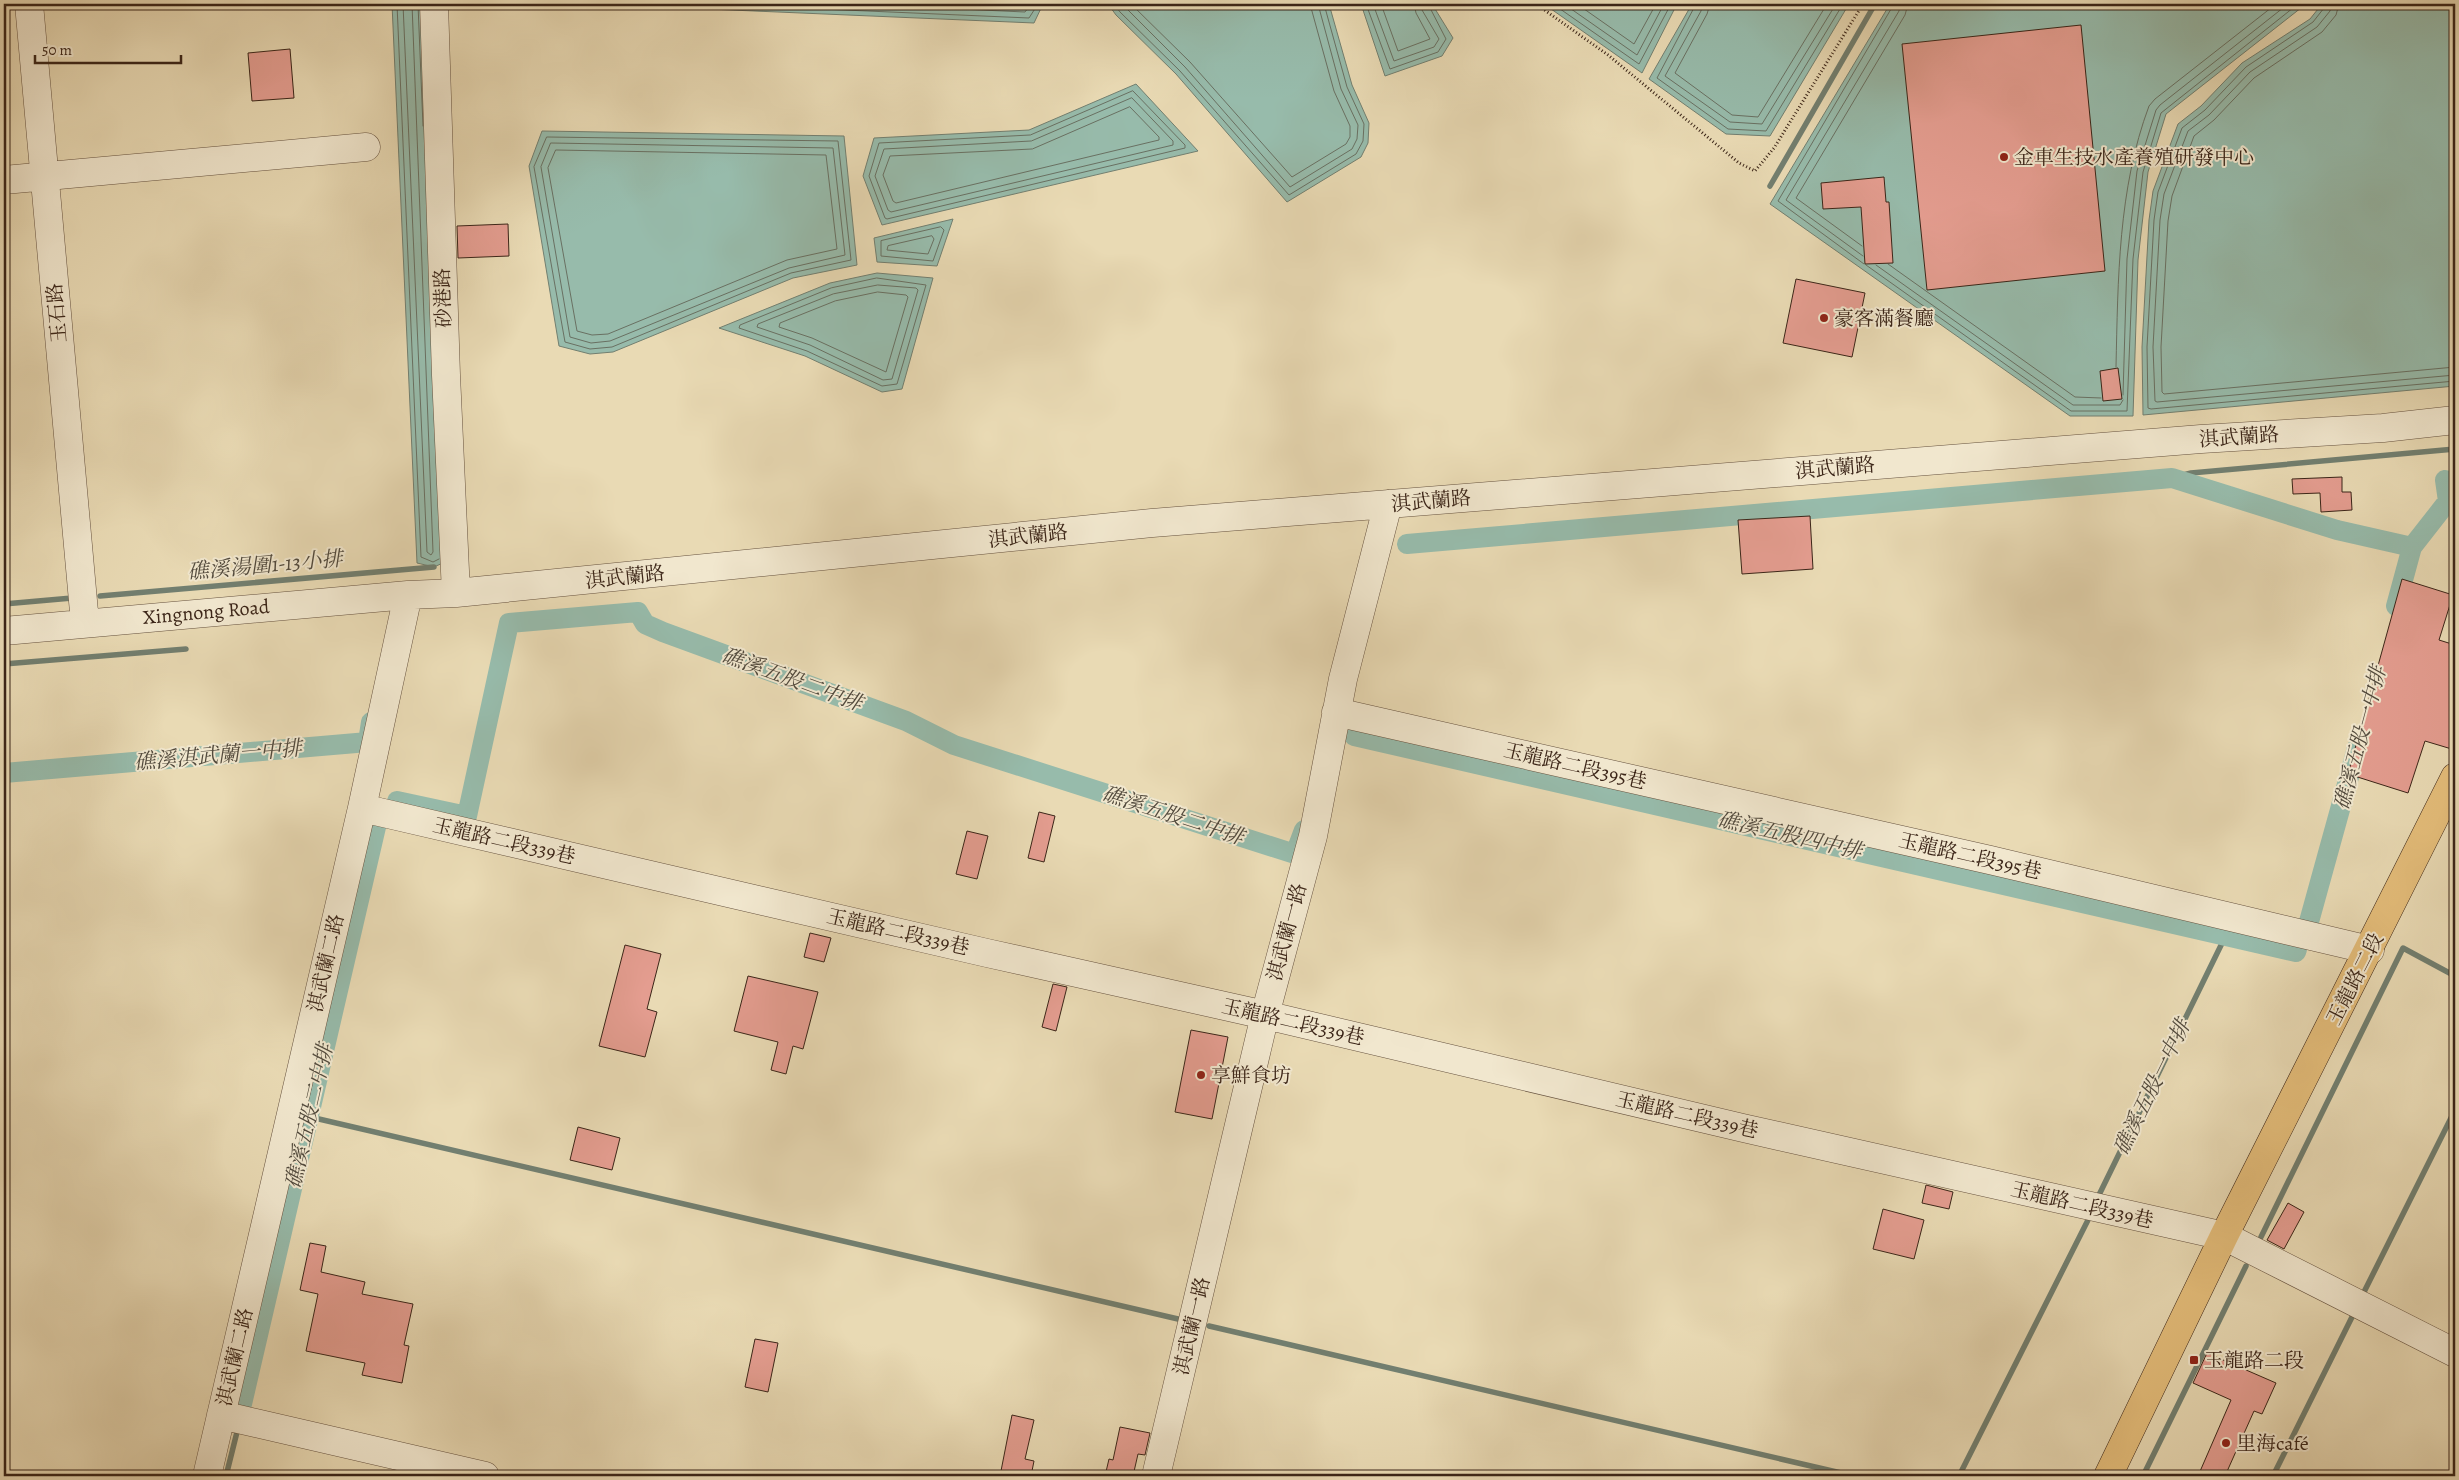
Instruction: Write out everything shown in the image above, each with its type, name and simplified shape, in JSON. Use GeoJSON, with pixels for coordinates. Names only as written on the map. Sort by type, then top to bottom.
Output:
{"type":"FeatureCollection","features":[{"type":"Feature","properties":{"kind":"main road","name":"玉龍路二段"},"geometry":{"type":"LineString","coordinates":[[2108,1476],[2224,1236],[2370,950],[2455,777]]}},
{"type":"Feature","properties":{"kind":"street","name":"玉石路"},"geometry":{"type":"LineString","coordinates":[[29,4],[85,623]]}},
{"type":"Feature","properties":{"kind":"street","name":"砂港路"},"geometry":{"type":"LineString","coordinates":[[434,4],[446,375],[456,593]]}},
{"type":"Feature","properties":{"kind":"street"},"geometry":{"type":"LineString","coordinates":[[4,180],[366,147]]}},
{"type":"Feature","properties":{"kind":"street","name":"淇武蘭路"},"geometry":{"type":"LineString","coordinates":[[408,595],[456,593],[1152,523],[2201,439],[2383,428],[2455,420]]}},
{"type":"Feature","properties":{"kind":"street","name":"淇武蘭一路"},"geometry":{"type":"LineString","coordinates":[[1156,1476],[1265,1014],[1313,836],[1336,712],[1374,553],[1388,504]]}},
{"type":"Feature","properties":{"kind":"street","name":"Xingnong Road"},"geometry":{"type":"LineString","coordinates":[[4,631],[408,595]]}},
{"type":"Feature","properties":{"kind":"street","name":"淇武蘭二路"},"geometry":{"type":"LineString","coordinates":[[207,1476],[362,808],[408,595]]}},
{"type":"Feature","properties":{"kind":"street","name":"玉龍路二段395巷"},"geometry":{"type":"LineString","coordinates":[[1336,712],[1990,860],[2370,950]]}},
{"type":"Feature","properties":{"kind":"street","name":"玉龍路二段339巷"},"geometry":{"type":"LineString","coordinates":[[362,808],[987,953],[1265,1014],[1733,1126],[2224,1236],[2455,1353]]}},
{"type":"Feature","properties":{"kind":"street"},"geometry":{"type":"LineString","coordinates":[[221,1415],[486,1476]]}},
{"type":"Feature","properties":{"kind":"path"},"geometry":{"type":"LineString","coordinates":[[1536,4],[1608,55],[1739,163],[1755,171],[1774,148],[1863,4]]}},
{"type":"Feature","properties":{"kind":"water"},"geometry":{"type":"Polygon","coordinates":[[[392,4],[423,4],[445,562],[434,567],[417,563],[392,4]]]}},
{"type":"Feature","properties":{"kind":"water"},"geometry":{"type":"Polygon","coordinates":[[[591,4],[1043,4],[1034,23],[591,4]]]}},
{"type":"Feature","properties":{"kind":"water"},"geometry":{"type":"Polygon","coordinates":[[[1108,4],[1329,4],[1352,85],[1369,123],[1368,143],[1361,157],[1287,202],[1176,74],[1116,15],[1108,4]]]}},
{"type":"Feature","properties":{"kind":"water"},"geometry":{"type":"Polygon","coordinates":[[[1361,4],[1432,4],[1453,38],[1442,56],[1385,76],[1361,4]]]}},
{"type":"Feature","properties":{"kind":"water"},"geometry":{"type":"Polygon","coordinates":[[[1544,4],[1677,4],[1642,73],[1544,4]]]}},
{"type":"Feature","properties":{"kind":"water"},"geometry":{"type":"Polygon","coordinates":[[[1692,4],[1849,4],[1770,136],[1726,134],[1649,79],[1692,4]]]}},
{"type":"Feature","properties":{"kind":"water"},"geometry":{"type":"Polygon","coordinates":[[[1890,4],[2306,4],[2166,114],[2148,172],[2138,260],[2133,416],[2070,416],[1770,204],[1890,4]]]}},
{"type":"Feature","properties":{"kind":"water"},"geometry":{"type":"Polygon","coordinates":[[[2322,4],[2455,4],[2455,386],[2143,415],[2142,347],[2149,220],[2153,191],[2178,124],[2201,106],[2242,63],[2310,19],[2322,4]]]}},
{"type":"Feature","properties":{"kind":"water"},"geometry":{"type":"Polygon","coordinates":[[[1136,84],[1198,151],[882,225],[863,176],[874,138],[1029,130],[1136,84]]]}},
{"type":"Feature","properties":{"kind":"water"},"geometry":{"type":"Polygon","coordinates":[[[542,131],[844,136],[857,265],[793,278],[613,352],[590,354],[559,346],[529,166],[542,131]]]}},
{"type":"Feature","properties":{"kind":"water"},"geometry":{"type":"Polygon","coordinates":[[[953,219],[937,266],[877,262],[874,238],[953,219]]]}},
{"type":"Feature","properties":{"kind":"water"},"geometry":{"type":"Polygon","coordinates":[[[877,273],[933,278],[902,389],[882,392],[805,356],[719,328],[830,283],[877,273]]]}},
{"type":"Feature","properties":{"kind":"building","name":"金車生技水產養殖研發中心"},"geometry":{"type":"Polygon","coordinates":[[[2081,25],[2105,271],[1927,290],[1902,44],[2081,25]]]}},
{"type":"Feature","properties":{"kind":"building"},"geometry":{"type":"Polygon","coordinates":[[[290,49],[294,98],[252,101],[248,53],[290,49]]]}},
{"type":"Feature","properties":{"kind":"building"},"geometry":{"type":"Polygon","coordinates":[[[1884,177],[1886,202],[1889,202],[1893,263],[1865,264],[1861,207],[1823,209],[1821,183],[1884,177]]]}},
{"type":"Feature","properties":{"kind":"building"},"geometry":{"type":"Polygon","coordinates":[[[508,224],[509,256],[458,258],[457,226],[508,224]]]}},
{"type":"Feature","properties":{"kind":"building","name":"豪客滿餐廳"},"geometry":{"type":"Polygon","coordinates":[[[1796,279],[1865,293],[1852,357],[1783,343],[1796,279]]]}},
{"type":"Feature","properties":{"kind":"building"},"geometry":{"type":"Polygon","coordinates":[[[2118,368],[2122,399],[2103,401],[2100,371],[2118,368]]]}},
{"type":"Feature","properties":{"kind":"building"},"geometry":{"type":"Polygon","coordinates":[[[2342,477],[2342,492],[2351,492],[2352,510],[2321,512],[2320,493],[2293,494],[2292,479],[2342,477]]]}},
{"type":"Feature","properties":{"kind":"building"},"geometry":{"type":"Polygon","coordinates":[[[1810,516],[1813,569],[1742,574],[1738,520],[1810,516]]]}},
{"type":"Feature","properties":{"kind":"building"},"geometry":{"type":"Polygon","coordinates":[[[2402,579],[2453,595],[2439,640],[2455,645],[2455,750],[2425,741],[2408,793],[2348,774],[2402,579]]]}},
{"type":"Feature","properties":{"kind":"building"},"geometry":{"type":"Polygon","coordinates":[[[1039,812],[1055,816],[1044,862],[1028,858],[1039,812]]]}},
{"type":"Feature","properties":{"kind":"building"},"geometry":{"type":"Polygon","coordinates":[[[967,831],[988,836],[977,879],[956,874],[967,831]]]}},
{"type":"Feature","properties":{"kind":"building"},"geometry":{"type":"Polygon","coordinates":[[[810,933],[831,938],[824,962],[804,957],[810,933]]]}},
{"type":"Feature","properties":{"kind":"building"},"geometry":{"type":"Polygon","coordinates":[[[625,945],[661,954],[647,1009],[657,1012],[645,1057],[599,1046],[625,945]]]}},
{"type":"Feature","properties":{"kind":"building"},"geometry":{"type":"Polygon","coordinates":[[[748,976],[818,992],[803,1049],[793,1046],[786,1074],[771,1070],[778,1042],[734,1031],[748,976]]]}},
{"type":"Feature","properties":{"kind":"building"},"geometry":{"type":"Polygon","coordinates":[[[1053,984],[1067,987],[1056,1031],[1042,1027],[1053,984]]]}},
{"type":"Feature","properties":{"kind":"building","name":"享鮮食坊"},"geometry":{"type":"Polygon","coordinates":[[[1191,1030],[1228,1037],[1212,1119],[1175,1112],[1191,1030]]]}},
{"type":"Feature","properties":{"kind":"building"},"geometry":{"type":"Polygon","coordinates":[[[578,1127],[620,1138],[612,1170],[570,1160],[578,1127]]]}},
{"type":"Feature","properties":{"kind":"building"},"geometry":{"type":"Polygon","coordinates":[[[1926,1185],[1953,1192],[1949,1209],[1922,1203],[1926,1185]]]}},
{"type":"Feature","properties":{"kind":"building"},"geometry":{"type":"Polygon","coordinates":[[[2288,1203],[2304,1212],[2284,1249],[2267,1240],[2288,1203]]]}},
{"type":"Feature","properties":{"kind":"building"},"geometry":{"type":"Polygon","coordinates":[[[1883,1209],[1924,1220],[1914,1259],[1873,1249],[1883,1209]]]}},
{"type":"Feature","properties":{"kind":"building"},"geometry":{"type":"Polygon","coordinates":[[[310,1243],[326,1246],[321,1272],[365,1282],[362,1294],[413,1304],[404,1345],[409,1346],[402,1383],[362,1375],[365,1363],[306,1351],[318,1294],[300,1290],[310,1243]]]}},
{"type":"Feature","properties":{"kind":"building"},"geometry":{"type":"Polygon","coordinates":[[[755,1339],[778,1343],[768,1392],[745,1387],[755,1339]]]}},
{"type":"Feature","properties":{"kind":"building"},"geometry":{"type":"Polygon","coordinates":[[[2207,1353],[2276,1383],[2262,1414],[2254,1411],[2225,1476],[2198,1476],[2231,1400],[2193,1383],[2207,1353]]]}},
{"type":"Feature","properties":{"kind":"building"},"geometry":{"type":"Polygon","coordinates":[[[1012,1415],[1034,1420],[1025,1459],[1034,1461],[1031,1476],[1000,1476],[1012,1415]]]}},
{"type":"Feature","properties":{"kind":"building"},"geometry":{"type":"Polygon","coordinates":[[[1120,1427],[1150,1433],[1145,1455],[1138,1454],[1133,1476],[1105,1476],[1109,1459],[1113,1460],[1120,1427]]]}},
{"type":"Feature","properties":{"kind":"waterway"},"geometry":{"type":"LineString","coordinates":[[1770,186],[1875,4]]}},
{"type":"Feature","properties":{"kind":"waterway"},"geometry":{"type":"LineString","coordinates":[[2172,478],[2191,473],[2455,449]]}},
{"type":"Feature","properties":{"kind":"waterway"},"geometry":{"type":"LineString","coordinates":[[1407,544],[2172,478],[2337,530],[2412,547]]}},
{"type":"Feature","properties":{"kind":"waterway"},"geometry":{"type":"LineString","coordinates":[[2396,606],[2412,547],[2448,501],[2445,480]]}},
{"type":"Feature","properties":{"kind":"waterway","name":"礁溪湯圍1-13小排"},"geometry":{"type":"LineString","coordinates":[[100,596],[434,567]]}},
{"type":"Feature","properties":{"kind":"waterway","name":"礁溪湯圍1-13小排"},"geometry":{"type":"LineString","coordinates":[[4,604],[72,598]]}},
{"type":"Feature","properties":{"kind":"waterway","name":"礁溪五股二中排"},"geometry":{"type":"LineString","coordinates":[[397,801],[467,816],[509,623],[638,612],[645,624],[663,632],[906,721],[954,745],[1295,854],[1304,830]]}},
{"type":"Feature","properties":{"kind":"waterway"},"geometry":{"type":"LineString","coordinates":[[4,664],[186,649]]}},
{"type":"Feature","properties":{"kind":"waterway","name":"礁溪淇武蘭一中排"},"geometry":{"type":"LineString","coordinates":[[4,773],[368,742],[371,722]]}},
{"type":"Feature","properties":{"kind":"waterway","name":"礁溪五股四中排"},"geometry":{"type":"LineString","coordinates":[[1354,736],[2296,952],[2297,949]]}},
{"type":"Feature","properties":{"kind":"waterway","name":"礁溪五股一中排"},"geometry":{"type":"LineString","coordinates":[[2307,929],[2357,748]]}},
{"type":"Feature","properties":{"kind":"waterway","name":"礁溪五股二中排"},"geometry":{"type":"LineString","coordinates":[[242,1404],[376,827]]}},
{"type":"Feature","properties":{"kind":"waterway","name":"礁溪五股一中排"},"geometry":{"type":"LineString","coordinates":[[2098,1197],[2226,935]]}},
{"type":"Feature","properties":{"kind":"waterway"},"geometry":{"type":"LineString","coordinates":[[2261,1237],[2403,948],[2455,976]]}},
{"type":"Feature","properties":{"kind":"waterway"},"geometry":{"type":"LineString","coordinates":[[2361,1298],[2455,1110]]}},
{"type":"Feature","properties":{"kind":"waterway"},"geometry":{"type":"LineString","coordinates":[[306,1116],[1178,1319]]}},
{"type":"Feature","properties":{"kind":"waterway","name":"礁溪五股一中排"},"geometry":{"type":"LineString","coordinates":[[1959,1476],[2088,1220]]}},
{"type":"Feature","properties":{"kind":"waterway"},"geometry":{"type":"LineString","coordinates":[[2143,1476],[2246,1266]]}},
{"type":"Feature","properties":{"kind":"waterway"},"geometry":{"type":"LineString","coordinates":[[2273,1476],[2353,1315]]}},
{"type":"Feature","properties":{"kind":"waterway"},"geometry":{"type":"LineString","coordinates":[[1209,1326],[1854,1476]]}},
{"type":"Feature","properties":{"kind":"waterway","name":"礁溪五股二中排"},"geometry":{"type":"LineString","coordinates":[[226,1476],[237,1432]]}},
{"type":"Feature","properties":{"kind":"place","name":"金車生技水產養殖研發中心"},"geometry":{"type":"Point","coordinates":[2004,157]}},
{"type":"Feature","properties":{"kind":"place","name":"豪客滿餐廳"},"geometry":{"type":"Point","coordinates":[1824,318]}},
{"type":"Feature","properties":{"kind":"place","name":"享鮮食坊"},"geometry":{"type":"Point","coordinates":[1201,1075]}},
{"type":"Feature","properties":{"kind":"place","name":"玉龍路二段"},"geometry":{"type":"Point","coordinates":[2194,1360]}},
{"type":"Feature","properties":{"kind":"place","name":"里海café"},"geometry":{"type":"Point","coordinates":[2226,1443]}}]}
